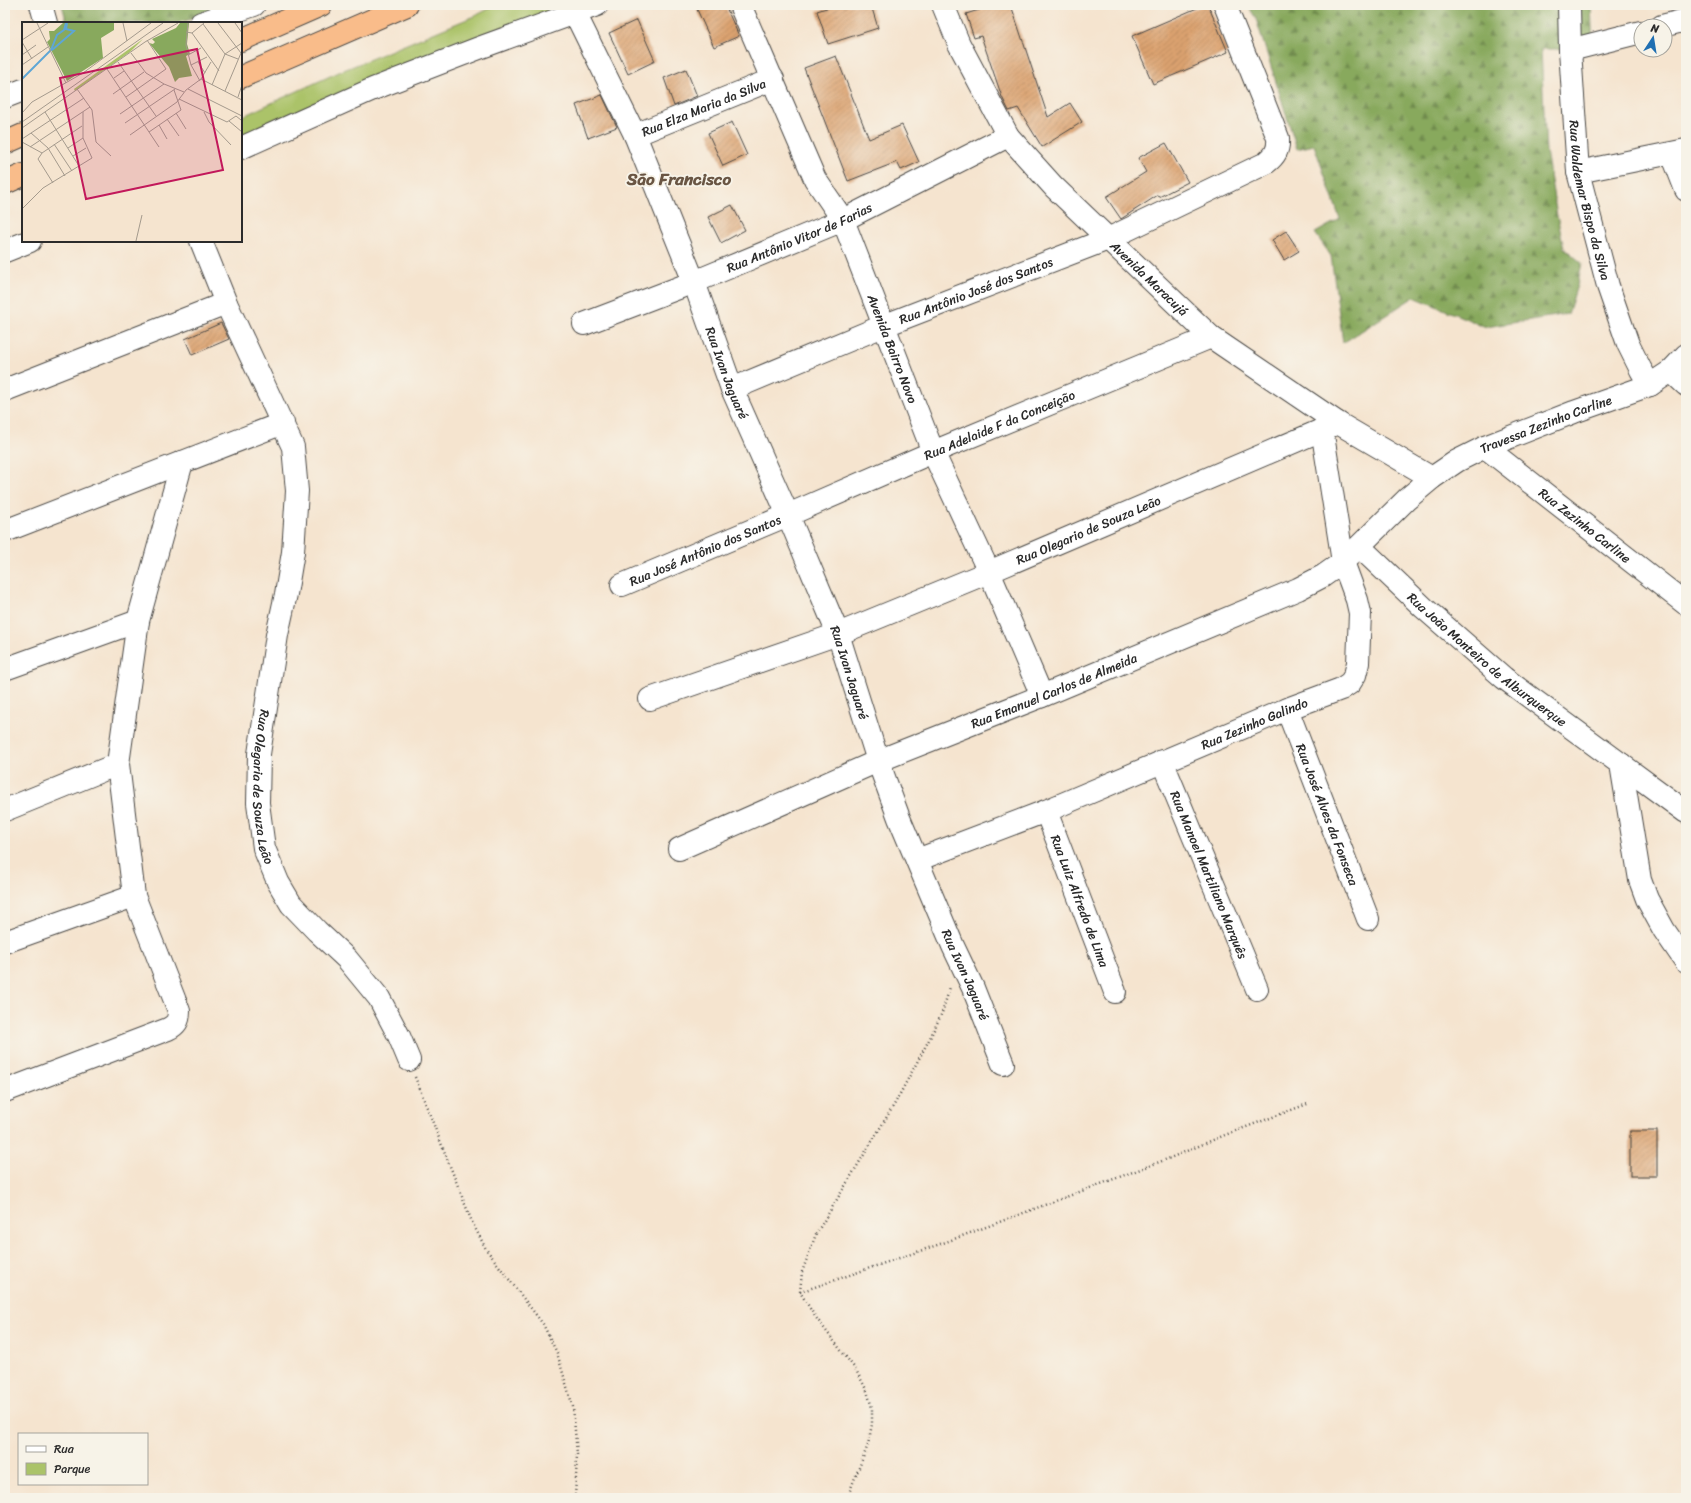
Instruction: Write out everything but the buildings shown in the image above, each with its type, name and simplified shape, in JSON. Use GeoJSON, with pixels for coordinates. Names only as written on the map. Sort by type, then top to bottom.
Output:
{"type":"FeatureCollection","features":[{"type":"Feature","properties":{"kind":"highway"},"geometry":{"type":"LineString","coordinates":[[242,40],[321,5]]}},
{"type":"Feature","properties":{"kind":"highway"},"geometry":{"type":"LineString","coordinates":[[242,77],[407,5]]}},
{"type":"Feature","properties":{"kind":"highway"},"geometry":{"type":"LineString","coordinates":[[5,143],[22,135]]}},
{"type":"Feature","properties":{"kind":"highway"},"geometry":{"type":"LineString","coordinates":[[5,183],[22,175]]}},
{"type":"Feature","properties":{"kind":"street"},"geometry":{"type":"LineString","coordinates":[[41,5],[46,22]]}},
{"type":"Feature","properties":{"kind":"street"},"geometry":{"type":"LineString","coordinates":[[204,22],[254,5]]}},
{"type":"Feature","properties":{"kind":"street"},"geometry":{"type":"LineString","coordinates":[[242,148],[373,89],[597,5]]}},
{"type":"Feature","properties":{"kind":"street","name":"Avenida Bairro Novo"},"geometry":{"type":"LineString","coordinates":[[740,5],[815,179],[843,220],[933,452],[989,572],[1042,696]]}},
{"type":"Feature","properties":{"kind":"street","name":"Avenida Maracujá"},"geometry":{"type":"LineString","coordinates":[[943,5],[959,44],[1008,136],[1054,187],[1211,337],[1330,426],[1432,478]]}},
{"type":"Feature","properties":{"kind":"street","name":"Rua Antônio José dos Santos"},"geometry":{"type":"LineString","coordinates":[[732,389],[883,326],[1108,239],[1266,163],[1273,158],[1276,152],[1278,138],[1225,5]]}},
{"type":"Feature","properties":{"kind":"street","name":"Rua Waldemar Bispo da Silva"},"geometry":{"type":"LineString","coordinates":[[1569,5],[1570,50],[1578,172],[1608,286],[1628,344],[1650,385]]}},
{"type":"Feature","properties":{"kind":"street","name":"Rua Ivan Jaguaré"},"geometry":{"type":"LineString","coordinates":[[575,13],[635,135],[694,282],[732,389],[788,515],[838,634],[878,761],[899,818],[953,946],[973,988],[1004,1064]]}},
{"type":"Feature","properties":{"kind":"street"},"geometry":{"type":"LineString","coordinates":[[1673,23],[1686,20]]}},
{"type":"Feature","properties":{"kind":"street"},"geometry":{"type":"LineString","coordinates":[[1570,50],[1633,34]]}},
{"type":"Feature","properties":{"kind":"street","name":"Rua Elza Maria da Silva"},"geometry":{"type":"LineString","coordinates":[[635,135],[773,79]]}},
{"type":"Feature","properties":{"kind":"street"},"geometry":{"type":"LineString","coordinates":[[5,97],[22,90]]}},
{"type":"Feature","properties":{"kind":"street","name":"Rua Antônio Vitor de Farias"},"geometry":{"type":"LineString","coordinates":[[584,324],[694,282],[843,220],[1008,136]]}},
{"type":"Feature","properties":{"kind":"street"},"geometry":{"type":"LineString","coordinates":[[1578,172],[1679,152],[1686,190]]}},
{"type":"Feature","properties":{"kind":"street"},"geometry":{"type":"LineString","coordinates":[[5,251],[28,242]]}},
{"type":"Feature","properties":{"kind":"street","name":"Rua Olegaria de Souza Leão"},"geometry":{"type":"LineString","coordinates":[[201,242],[226,303],[293,447],[297,490],[293,552],[277,635],[259,754],[258,803],[264,848],[278,882],[291,904],[347,959],[380,998],[409,1060]]}},
{"type":"Feature","properties":{"kind":"street"},"geometry":{"type":"LineString","coordinates":[[5,390],[226,303]]}},
{"type":"Feature","properties":{"kind":"street","name":"Rua Adelaide F da Conceição"},"geometry":{"type":"LineString","coordinates":[[788,515],[933,452],[1211,337]]}},
{"type":"Feature","properties":{"kind":"street","name":"Travessa Zezinho Carline"},"geometry":{"type":"LineString","coordinates":[[1407,499],[1432,478],[1457,461],[1485,447],[1574,412],[1650,385],[1678,378],[1686,356]]}},
{"type":"Feature","properties":{"kind":"street"},"geometry":{"type":"LineString","coordinates":[[5,531],[282,423]]}},
{"type":"Feature","properties":{"kind":"street","name":"Rua Zezinho Galindo"},"geometry":{"type":"LineString","coordinates":[[917,860],[1046,811],[1287,709],[1341,689],[1350,683],[1355,675],[1358,664],[1360,613],[1357,600],[1343,562],[1330,426]]}},
{"type":"Feature","properties":{"kind":"street","name":"Rua Olegario de Souza Leão"},"geometry":{"type":"LineString","coordinates":[[650,699],[838,634],[989,572],[1330,426]]}},
{"type":"Feature","properties":{"kind":"street","name":"Rua Zezinho Carline"},"geometry":{"type":"LineString","coordinates":[[1485,447],[1686,604]]}},
{"type":"Feature","properties":{"kind":"street"},"geometry":{"type":"LineString","coordinates":[[6,1089],[168,1029],[178,1022],[179,1011],[134,896],[118,764],[138,621],[182,462]]}},
{"type":"Feature","properties":{"kind":"street","name":"Rua Emanuel Carlos de Almeida"},"geometry":{"type":"LineString","coordinates":[[679,848],[878,761],[1042,696],[1298,589],[1323,576],[1343,562],[1360,547],[1407,499]]}},
{"type":"Feature","properties":{"kind":"street","name":"Rua José Antônio dos Santos"},"geometry":{"type":"LineString","coordinates":[[622,584],[788,515]]}},
{"type":"Feature","properties":{"kind":"street","name":"Rua João Monteiro de Alburquerque"},"geometry":{"type":"LineString","coordinates":[[1360,547],[1424,608],[1504,678],[1686,812]]}},
{"type":"Feature","properties":{"kind":"street"},"geometry":{"type":"LineString","coordinates":[[5,669],[138,621]]}},
{"type":"Feature","properties":{"kind":"street","name":"Rua José Alves da Fonseca"},"geometry":{"type":"LineString","coordinates":[[1287,709],[1368,919]]}},
{"type":"Feature","properties":{"kind":"street","name":"Rua Manoel Martiliano Marquês"},"geometry":{"type":"LineString","coordinates":[[1162,761],[1257,989]]}},
{"type":"Feature","properties":{"kind":"street"},"geometry":{"type":"LineString","coordinates":[[5,810],[118,764]]}},
{"type":"Feature","properties":{"kind":"street"},"geometry":{"type":"LineString","coordinates":[[1621,764],[1640,880],[1647,899],[1664,930],[1686,962]]}},
{"type":"Feature","properties":{"kind":"street","name":"Rua Luiz Alfredo de Lima"},"geometry":{"type":"LineString","coordinates":[[1046,811],[1115,992]]}},
{"type":"Feature","properties":{"kind":"street"},"geometry":{"type":"LineString","coordinates":[[5,942],[134,896]]}},
{"type":"Feature","properties":{"kind":"path"},"geometry":{"type":"LineString","coordinates":[[846,1498],[868,1445],[872,1424],[872,1408],[867,1391],[856,1370],[800,1292],[800,1279],[804,1261],[816,1234],[894,1105],[926,1046],[942,1013],[951,982]]}},
{"type":"Feature","properties":{"kind":"path"},"geometry":{"type":"LineString","coordinates":[[409,1060],[472,1222],[490,1255],[543,1324],[557,1353],[573,1408],[577,1454],[575,1498]]}},
{"type":"Feature","properties":{"kind":"path"},"geometry":{"type":"LineString","coordinates":[[800,1292],[946,1242],[1170,1158],[1225,1135],[1310,1103]]}},
{"type":"Feature","properties":{"kind":"green space"},"geometry":{"type":"Polygon","coordinates":[[[62,5],[248,5],[181,22],[67,22],[62,5]]]}},
{"type":"Feature","properties":{"kind":"green space"},"geometry":{"type":"Polygon","coordinates":[[[496,5],[591,5],[242,149],[242,117],[339,72],[477,15],[496,5]]]}},
{"type":"Feature","properties":{"kind":"green space"},"geometry":{"type":"Polygon","coordinates":[[[1248,5],[1591,5],[1593,49],[1541,49],[1546,151],[1557,216],[1564,248],[1582,263],[1568,314],[1486,327],[1414,297],[1343,343],[1331,256],[1315,233],[1340,219],[1314,145],[1297,149],[1256,19],[1248,5]]]}},
{"type":"Feature","properties":{"kind":"district","name":"São Francisco"},"geometry":{"type":"Point","coordinates":[679,179]}}]}
